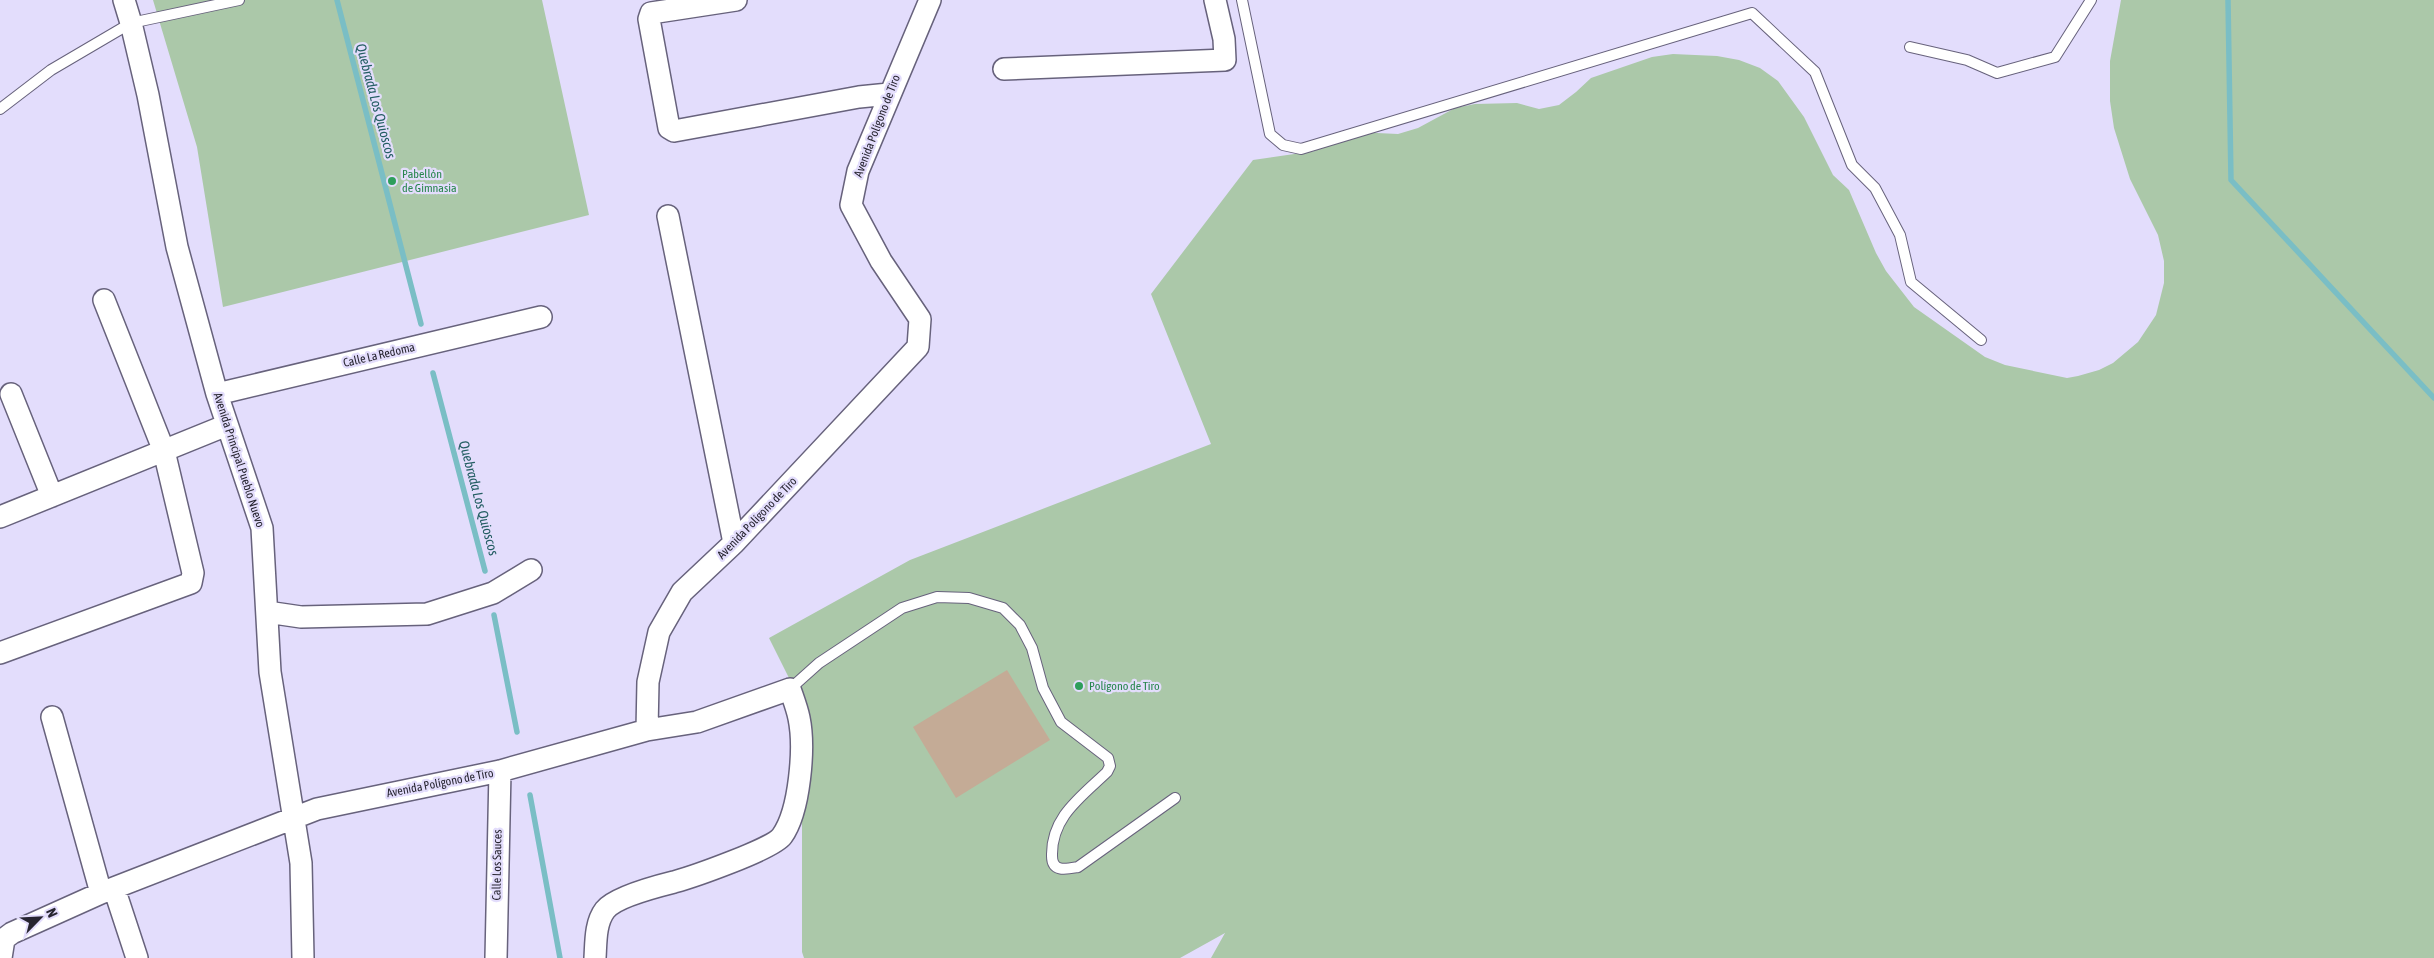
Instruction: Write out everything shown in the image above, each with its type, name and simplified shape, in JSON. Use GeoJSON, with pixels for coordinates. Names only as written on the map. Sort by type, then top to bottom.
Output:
{"type":"FeatureCollection","features":[{"type":"Feature","properties":{"kind":"street","name":"Avenida Principal Pueblo Nuevo"},"geometry":{"type":"LineString","coordinates":[[124,0],[131,23],[177,247],[217,394],[262,528],[270,672],[301,863],[303,958]]}},
{"type":"Feature","properties":{"kind":"street"},"geometry":{"type":"LineString","coordinates":[[736,0],[651,13],[649,19],[669,128],[674,131],[859,97],[889,94]]}},
{"type":"Feature","properties":{"kind":"street","name":"Avenida Polígono de Tiro"},"geometry":{"type":"LineString","coordinates":[[1,958],[4,939],[12,933],[107,890],[342,802],[500,771],[647,730],[648,682],[659,632],[682,592],[734,543],[918,347],[920,319],[881,261],[851,205],[858,171],[930,0]]}},
{"type":"Feature","properties":{"kind":"street"},"geometry":{"type":"LineString","coordinates":[[1004,69],[1225,60],[1224,38],[1214,0]]}},
{"type":"Feature","properties":{"kind":"street"},"geometry":{"type":"LineString","coordinates":[[668,216],[734,543]]}},
{"type":"Feature","properties":{"kind":"street"},"geometry":{"type":"LineString","coordinates":[[0,654],[190,583],[193,573],[164,451],[104,300]]}},
{"type":"Feature","properties":{"kind":"street","name":"Calle La Redoma"},"geometry":{"type":"LineString","coordinates":[[217,394],[541,317]]}},
{"type":"Feature","properties":{"kind":"street"},"geometry":{"type":"LineString","coordinates":[[11,394],[52,496]]}},
{"type":"Feature","properties":{"kind":"street"},"geometry":{"type":"LineString","coordinates":[[0,517],[227,425]]}},
{"type":"Feature","properties":{"kind":"street"},"geometry":{"type":"LineString","coordinates":[[267,612],[301,617],[427,614],[493,593],[532,570]]}},
{"type":"Feature","properties":{"kind":"street"},"geometry":{"type":"LineString","coordinates":[[595,958],[599,921],[606,908],[653,887],[684,879],[762,848],[782,837],[797,801],[800,774],[800,718],[790,689],[697,722],[647,730]]}},
{"type":"Feature","properties":{"kind":"street"},"geometry":{"type":"LineString","coordinates":[[52,717],[107,890],[137,958]]}},
{"type":"Feature","properties":{"kind":"street","name":"Calle Los Sauces"},"geometry":{"type":"LineString","coordinates":[[496,958],[500,771]]}},
{"type":"Feature","properties":{"kind":"lane"},"geometry":{"type":"LineString","coordinates":[[0,109],[51,70],[131,23],[209,4],[239,0]]}},
{"type":"Feature","properties":{"kind":"lane"},"geometry":{"type":"LineString","coordinates":[[1242,0],[1270,134],[1283,145],[1301,149],[1752,13],[1815,72],[1852,165],[1875,188],[1900,235],[1911,282],[1981,340]]}},
{"type":"Feature","properties":{"kind":"lane"},"geometry":{"type":"LineString","coordinates":[[1910,47],[1967,60],[1997,73],[2055,57],[2091,0]]}},
{"type":"Feature","properties":{"kind":"lane"},"geometry":{"type":"LineString","coordinates":[[790,689],[819,663],[902,608],[937,597],[969,598],[1003,608],[1020,625],[1032,648],[1044,688],[1062,722],[1108,758],[1110,766],[1108,772],[1061,817],[1051,842],[1052,861],[1055,867],[1061,870],[1078,867],[1175,798]]}},
{"type":"Feature","properties":{"kind":"green space","name":"Pabellón de Gimnasia"},"geometry":{"type":"Polygon","coordinates":[[[153,0],[542,0],[589,215],[223,307],[197,147],[153,0]]]}},
{"type":"Feature","properties":{"kind":"green space"},"geometry":{"type":"Polygon","coordinates":[[[2121,0],[2434,0],[2434,958],[1211,958],[1225,933],[1180,958],[804,958],[802,952],[802,704],[769,638],[910,560],[1211,444],[1151,294],[1253,160],[1315,151],[1324,143],[1356,132],[1398,134],[1418,128],[1455,108],[1475,104],[1517,103],[1539,109],[1559,105],[1591,78],[1652,57],[1673,54],[1717,56],[1739,60],[1760,68],[1778,81],[1804,117],[1833,175],[1849,190],[1876,253],[1886,271],[1914,307],[1985,357],[2005,365],[2067,378],[2078,376],[2099,370],[2113,363],[2138,342],[2156,315],[2164,283],[2164,261],[2158,235],[2130,179],[2114,128],[2110,101],[2110,61],[2121,0]]]}},
{"type":"Feature","properties":{"kind":"building"},"geometry":{"type":"Polygon","coordinates":[[[1007,670],[1050,740],[956,798],[913,727],[1007,670]]]}},
{"type":"Feature","properties":{"kind":"waterway","name":"Quebrada Los Quioscos"},"geometry":{"type":"LineString","coordinates":[[337,0],[421,324]]}},
{"type":"Feature","properties":{"kind":"waterway"},"geometry":{"type":"LineString","coordinates":[[2228,0],[2231,180],[2434,398]]}},
{"type":"Feature","properties":{"kind":"waterway","name":"Quebrada Los Quioscos"},"geometry":{"type":"LineString","coordinates":[[433,373],[485,571]]}},
{"type":"Feature","properties":{"kind":"waterway","name":"Quebrada Los Quioscos"},"geometry":{"type":"LineString","coordinates":[[494,615],[517,732]]}},
{"type":"Feature","properties":{"kind":"waterway","name":"Quebrada Los Quioscos"},"geometry":{"type":"LineString","coordinates":[[530,795],[560,958]]}},
{"type":"Feature","properties":{"kind":"place","name":"Pabellón de Gimnasia"},"geometry":{"type":"Point","coordinates":[392,181]}},
{"type":"Feature","properties":{"kind":"place","name":"Polígono de Tiro"},"geometry":{"type":"Point","coordinates":[1079,686]}}]}
